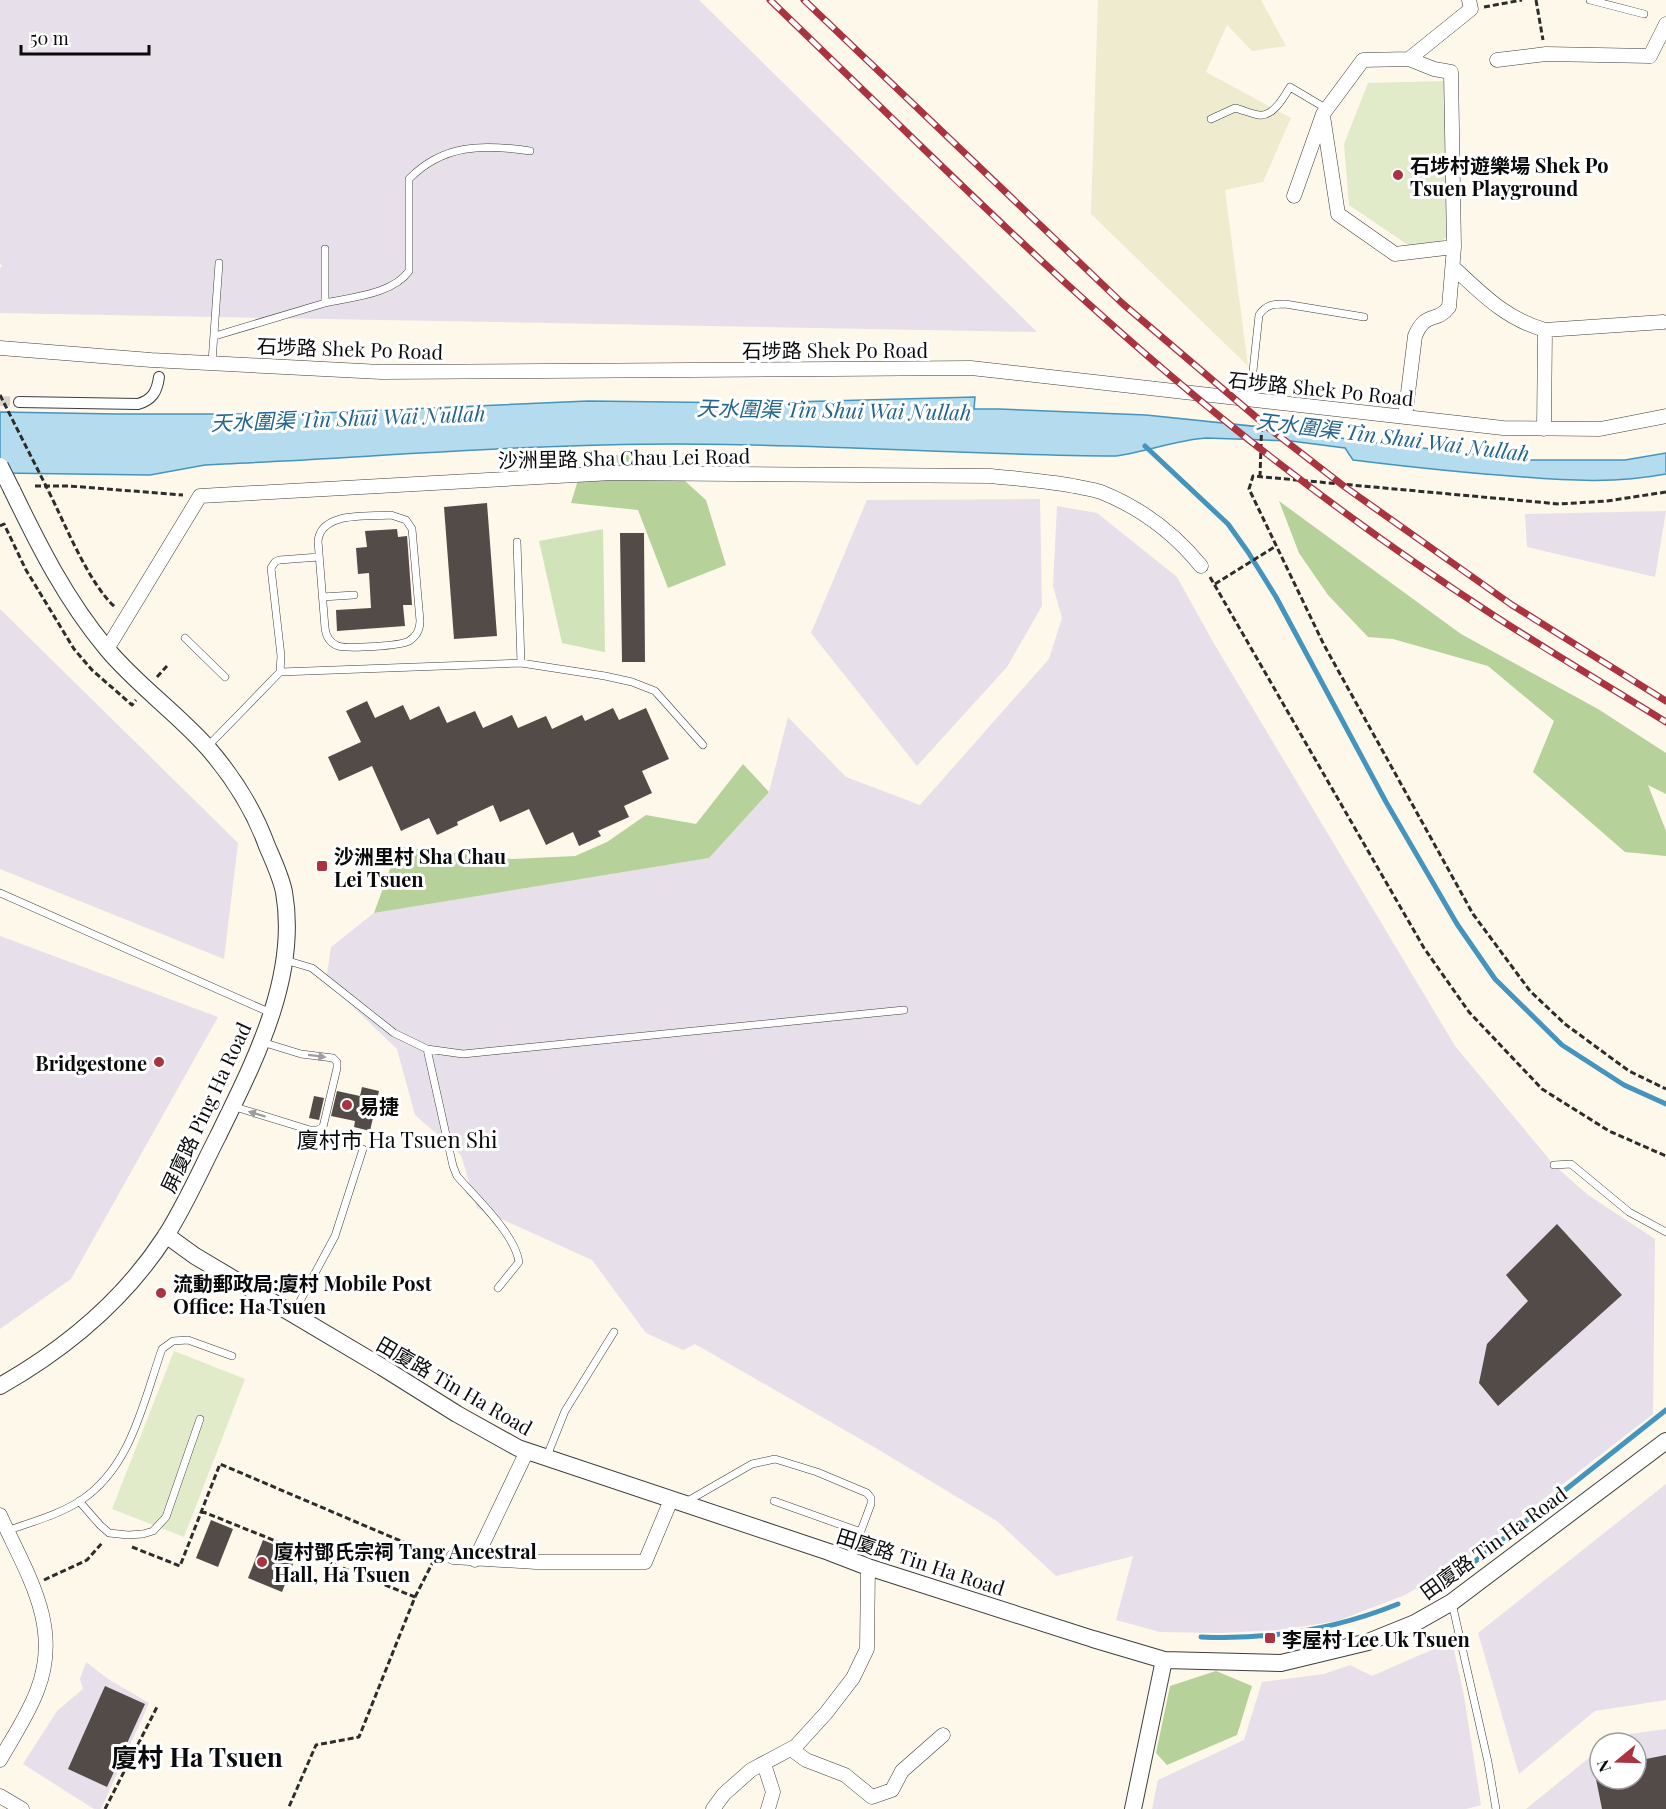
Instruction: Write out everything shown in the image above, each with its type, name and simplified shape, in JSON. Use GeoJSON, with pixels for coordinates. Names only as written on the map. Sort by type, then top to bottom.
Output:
{"type":"FeatureCollection","features":[{"type":"Feature","properties":{"kind":"street"},"geometry":{"type":"LineString","coordinates":[[1409,59],[1470,5]]}},
{"type":"Feature","properties":{"kind":"street"},"geometry":{"type":"LineString","coordinates":[[1497,60],[1546,54],[1650,56],[1666,24]]}},
{"type":"Feature","properties":{"kind":"street"},"geometry":{"type":"LineString","coordinates":[[1294,196],[1325,112],[1364,60],[1409,59],[1434,69],[1451,72],[1454,247],[1449,307],[1440,315],[1428,317],[1420,324],[1415,336],[1405,417]]}},
{"type":"Feature","properties":{"kind":"street"},"geometry":{"type":"LineString","coordinates":[[1325,112],[1338,214],[1395,254],[1454,247]]}},
{"type":"Feature","properties":{"kind":"street"},"geometry":{"type":"LineString","coordinates":[[1453,267],[1502,311],[1528,325],[1545,330],[1663,322]]}},
{"type":"Feature","properties":{"kind":"street"},"geometry":{"type":"LineString","coordinates":[[1544,429],[1545,330]]}},
{"type":"Feature","properties":{"kind":"street","name":"石埗路 Shek Po Road"},"geometry":{"type":"LineString","coordinates":[[0,348],[151,360],[381,372],[971,368],[1503,428],[1600,429],[1666,416]]}},
{"type":"Feature","properties":{"kind":"street"},"geometry":{"type":"LineString","coordinates":[[19,402],[138,404],[149,400],[155,393],[159,377]]}},
{"type":"Feature","properties":{"kind":"street","name":"屏廈路 Ping Ha Road"},"geometry":{"type":"LineString","coordinates":[[0,466],[66,594],[107,649],[207,747],[245,799],[260,826],[273,860],[283,890],[287,924],[285,960],[272,1013],[232,1106],[166,1235],[143,1269],[92,1321],[42,1360],[0,1386]]}},
{"type":"Feature","properties":{"kind":"street","name":"沙洲里路 Sha Chau Lei Road"},"geometry":{"type":"LineString","coordinates":[[200,496],[612,473],[991,476],[1050,482],[1100,491],[1138,510],[1186,548],[1201,566]]}},
{"type":"Feature","properties":{"kind":"street"},"geometry":{"type":"LineString","coordinates":[[107,649],[200,496]]}},
{"type":"Feature","properties":{"kind":"street","name":"田廈路 Tin Ha Road"},"geometry":{"type":"LineString","coordinates":[[166,1235],[195,1256],[476,1425],[527,1451],[867,1567],[1164,1660],[1281,1663],[1368,1642],[1414,1623],[1452,1602],[1666,1441]]}},
{"type":"Feature","properties":{"kind":"street"},"geometry":{"type":"LineString","coordinates":[[475,1560],[527,1451]]}},
{"type":"Feature","properties":{"kind":"street"},"geometry":{"type":"LineString","coordinates":[[453,1557],[536,1563],[645,1562],[676,1502]]}},
{"type":"Feature","properties":{"kind":"street"},"geometry":{"type":"LineString","coordinates":[[0,1760],[36,1693],[44,1671],[47,1645],[45,1623],[38,1599],[3,1523]]}},
{"type":"Feature","properties":{"kind":"street"},"geometry":{"type":"LineString","coordinates":[[713,1809],[724,1794],[751,1770],[791,1749],[826,1713],[853,1678],[867,1649],[867,1567]]}},
{"type":"Feature","properties":{"kind":"street"},"geometry":{"type":"LineString","coordinates":[[1133,1809],[1164,1660]]}},
{"type":"Feature","properties":{"kind":"street"},"geometry":{"type":"LineString","coordinates":[[791,1749],[806,1760],[845,1775],[872,1797],[892,1790],[902,1771],[943,1735]]}},
{"type":"Feature","properties":{"kind":"street"},"geometry":{"type":"LineString","coordinates":[[764,1764],[773,1792],[768,1809]]}},
{"type":"Feature","properties":{"kind":"street"},"geometry":{"type":"LineString","coordinates":[[0,1796],[22,1809]]}},
{"type":"Feature","properties":{"kind":"lane"},"geometry":{"type":"LineString","coordinates":[[1596,0],[1644,14]]}},
{"type":"Feature","properties":{"kind":"lane"},"geometry":{"type":"LineString","coordinates":[[1211,119],[1235,108],[1257,115],[1265,115],[1278,105],[1290,87],[1325,112]]}},
{"type":"Feature","properties":{"kind":"lane"},"geometry":{"type":"LineString","coordinates":[[214,336],[325,303],[392,287],[403,280],[409,271],[409,179],[421,166],[438,156],[475,147],[497,146],[530,151]]}},
{"type":"Feature","properties":{"kind":"lane"},"geometry":{"type":"LineString","coordinates":[[325,249],[325,303]]}},
{"type":"Feature","properties":{"kind":"lane"},"geometry":{"type":"LineString","coordinates":[[212,362],[219,263]]}},
{"type":"Feature","properties":{"kind":"lane"},"geometry":{"type":"LineString","coordinates":[[1256,401],[1259,315],[1265,307],[1285,304],[1364,317]]}},
{"type":"Feature","properties":{"kind":"lane"},"geometry":{"type":"LineString","coordinates":[[391,515],[406,520],[413,534],[420,621],[418,631],[411,640],[401,643],[347,647],[336,645],[326,633],[319,557],[318,536],[323,526],[332,520],[391,515]]}},
{"type":"Feature","properties":{"kind":"lane"},"geometry":{"type":"LineString","coordinates":[[517,542],[521,663]]}},
{"type":"Feature","properties":{"kind":"lane"},"geometry":{"type":"LineString","coordinates":[[207,747],[280,672],[281,656],[271,568],[279,560],[319,557]]}},
{"type":"Feature","properties":{"kind":"lane"},"geometry":{"type":"LineString","coordinates":[[322,597],[354,595]]}},
{"type":"Feature","properties":{"kind":"lane"},"geometry":{"type":"LineString","coordinates":[[185,638],[225,677]]}},
{"type":"Feature","properties":{"kind":"lane"},"geometry":{"type":"LineString","coordinates":[[280,672],[521,663],[632,682],[655,691],[703,745]]}},
{"type":"Feature","properties":{"kind":"lane"},"geometry":{"type":"LineString","coordinates":[[0,893],[272,1013]]}},
{"type":"Feature","properties":{"kind":"lane"},"geometry":{"type":"LineString","coordinates":[[285,960],[312,968],[394,1033],[427,1049],[463,1054],[904,1010]]}},
{"type":"Feature","properties":{"kind":"lane"},"geometry":{"type":"LineString","coordinates":[[232,1106],[310,1130],[323,1127],[337,1062],[333,1058],[301,1054],[260,1042]]}},
{"type":"Feature","properties":{"kind":"lane"},"geometry":{"type":"LineString","coordinates":[[427,1049],[453,1166],[458,1176],[518,1250],[519,1262],[498,1288]]}},
{"type":"Feature","properties":{"kind":"lane"},"geometry":{"type":"LineString","coordinates":[[293,1314],[335,1236],[363,1149]]}},
{"type":"Feature","properties":{"kind":"lane"},"geometry":{"type":"LineString","coordinates":[[1554,1165],[1571,1164],[1629,1212],[1666,1232]]}},
{"type":"Feature","properties":{"kind":"lane"},"geometry":{"type":"LineString","coordinates":[[546,1459],[565,1411],[614,1332]]}},
{"type":"Feature","properties":{"kind":"lane"},"geometry":{"type":"LineString","coordinates":[[3,1523],[53,1514],[79,1501],[100,1484],[121,1458],[130,1440],[162,1349],[173,1341],[189,1340],[232,1356]]}},
{"type":"Feature","properties":{"kind":"lane"},"geometry":{"type":"LineString","coordinates":[[79,1501],[109,1533],[135,1535],[153,1531],[166,1517],[200,1419]]}},
{"type":"Feature","properties":{"kind":"lane"},"geometry":{"type":"LineString","coordinates":[[676,1502],[752,1464],[775,1459],[817,1472],[867,1493],[871,1498],[872,1504],[850,1560]]}},
{"type":"Feature","properties":{"kind":"lane"},"geometry":{"type":"LineString","coordinates":[[774,1501],[861,1532]]}},
{"type":"Feature","properties":{"kind":"lane"},"geometry":{"type":"LineString","coordinates":[[1452,1602],[1488,1762],[1496,1809]]}},
{"type":"Feature","properties":{"kind":"path"},"geometry":{"type":"LineString","coordinates":[[1470,5],[1522,0]]}},
{"type":"Feature","properties":{"kind":"path"},"geometry":{"type":"LineString","coordinates":[[1536,0],[1546,54]]}},
{"type":"Feature","properties":{"kind":"path"},"geometry":{"type":"LineString","coordinates":[[0,395],[103,597],[116,608]]}},
{"type":"Feature","properties":{"kind":"path"},"geometry":{"type":"LineString","coordinates":[[1256,401],[1260,477]]}},
{"type":"Feature","properties":{"kind":"path"},"geometry":{"type":"LineString","coordinates":[[1666,492],[1607,501],[1559,504],[1253,476],[1249,489],[1324,645],[1473,914],[1530,991],[1565,1024],[1629,1071],[1666,1089]]}},
{"type":"Feature","properties":{"kind":"path"},"geometry":{"type":"LineString","coordinates":[[35,486],[69,486],[200,496]]}},
{"type":"Feature","properties":{"kind":"path"},"geometry":{"type":"LineString","coordinates":[[1215,584],[1276,546]]}},
{"type":"Feature","properties":{"kind":"path"},"geometry":{"type":"LineString","coordinates":[[1201,566],[1215,584],[1424,948],[1469,1012],[1542,1089],[1609,1131],[1666,1156]]}},
{"type":"Feature","properties":{"kind":"path"},"geometry":{"type":"LineString","coordinates":[[220,1464],[436,1556],[453,1557]]}},
{"type":"Feature","properties":{"kind":"path"},"geometry":{"type":"LineString","coordinates":[[201,1511],[415,1597]]}},
{"type":"Feature","properties":{"kind":"path"},"geometry":{"type":"LineString","coordinates":[[288,1809],[316,1745],[359,1737],[415,1597],[436,1556]]}},
{"type":"Feature","properties":{"kind":"path"},"geometry":{"type":"LineString","coordinates":[[105,1809],[157,1707]]}},
{"type":"Feature","properties":{"kind":"shaded area"},"geometry":{"type":"Polygon","coordinates":[[[0,0],[699,0],[1037,332],[0,313],[0,268],[2,266],[0,263],[0,0]]]}},
{"type":"Feature","properties":{"kind":"shaded area"},"geometry":{"type":"Polygon","coordinates":[[[1098,0],[1261,0],[1286,46],[1252,51],[1227,25],[1206,72],[1291,118],[1263,182],[1225,190],[1248,366],[1091,214],[1098,0]]]}},
{"type":"Feature","properties":{"kind":"shaded area"},"geometry":{"type":"Polygon","coordinates":[[[1040,499],[1042,606],[1007,667],[917,766],[811,633],[867,500],[1040,499]]]}},
{"type":"Feature","properties":{"kind":"shaded area"},"geometry":{"type":"Polygon","coordinates":[[[1057,506],[1097,513],[1177,577],[1213,642],[1455,1046],[1554,1165],[1588,1195],[1655,1239],[1653,1414],[1464,1561],[1405,1595],[1337,1621],[1279,1630],[1221,1633],[1160,1632],[1116,1620],[1133,1556],[1056,1576],[997,1521],[874,1447],[695,1344],[683,1350],[646,1333],[592,1260],[477,1208],[461,1155],[415,1115],[397,1049],[326,981],[331,947],[374,913],[709,858],[769,792],[788,717],[846,777],[920,805],[1049,659],[1062,618],[1053,586],[1057,506]]]}},
{"type":"Feature","properties":{"kind":"shaded area"},"geometry":{"type":"Polygon","coordinates":[[[1666,511],[1655,577],[1527,547],[1525,514],[1666,511]]]}},
{"type":"Feature","properties":{"kind":"shaded area"},"geometry":{"type":"Polygon","coordinates":[[[0,609],[238,843],[224,959],[0,869],[0,609]]]}},
{"type":"Feature","properties":{"kind":"shaded area"},"geometry":{"type":"Polygon","coordinates":[[[0,936],[218,1017],[71,1279],[0,1329],[0,936]]]}},
{"type":"Feature","properties":{"kind":"shaded area"},"geometry":{"type":"Polygon","coordinates":[[[1666,1484],[1666,1700],[1595,1711],[1519,1774],[1478,1633],[1666,1484]]]}},
{"type":"Feature","properties":{"kind":"shaded area"},"geometry":{"type":"Polygon","coordinates":[[[1452,1641],[1464,1696],[1481,1805],[1466,1809],[1152,1809],[1158,1780],[1244,1740],[1262,1682],[1324,1674],[1350,1665],[1372,1676],[1452,1641]]]}},
{"type":"Feature","properties":{"kind":"shaded area"},"geometry":{"type":"Polygon","coordinates":[[[86,1662],[108,1679],[149,1703],[101,1809],[94,1809],[23,1764],[57,1711],[83,1689],[80,1679],[86,1662]]]}},
{"type":"Feature","properties":{"kind":"shaded area"},"geometry":{"type":"Polygon","coordinates":[[[1666,1729],[1666,1809],[1526,1809],[1588,1759],[1588,1791],[1648,1791],[1648,1732],[1666,1729]]]}},
{"type":"Feature","properties":{"kind":"green space","name":"石埗村遊樂場 Shek Po Tsuen Playground"},"geometry":{"type":"Polygon","coordinates":[[[1446,81],[1451,233],[1438,244],[1408,245],[1349,205],[1344,144],[1368,83],[1446,81]]]}},
{"type":"Feature","properties":{"kind":"green space"},"geometry":{"type":"Polygon","coordinates":[[[654,453],[706,500],[726,565],[668,588],[638,510],[571,503],[585,457],[654,453]]]}},
{"type":"Feature","properties":{"kind":"green space"},"geometry":{"type":"Polygon","coordinates":[[[1279,501],[1461,634],[1598,709],[1666,753],[1666,794],[1648,785],[1666,831],[1666,856],[1625,852],[1533,772],[1554,721],[1488,666],[1393,639],[1368,637],[1328,595],[1299,553],[1279,501]]]}},
{"type":"Feature","properties":{"kind":"green space"},"geometry":{"type":"Polygon","coordinates":[[[603,529],[605,652],[562,643],[539,541],[603,529]]]}},
{"type":"Feature","properties":{"kind":"green space"},"geometry":{"type":"Polygon","coordinates":[[[743,764],[769,792],[709,858],[374,913],[398,847],[513,859],[575,856],[607,842],[646,815],[696,824],[743,764]]]}},
{"type":"Feature","properties":{"kind":"green space"},"geometry":{"type":"Polygon","coordinates":[[[174,1351],[245,1379],[184,1537],[112,1509],[174,1351]]]}},
{"type":"Feature","properties":{"kind":"green space"},"geometry":{"type":"Polygon","coordinates":[[[1216,1671],[1252,1686],[1237,1735],[1167,1765],[1156,1753],[1170,1686],[1216,1671]]]}},
{"type":"Feature","properties":{"kind":"water","name":"天水圍渠 Tin Shui Wai Nullah"},"geometry":{"type":"Polygon","coordinates":[[[975,397],[974,409],[1146,415],[1290,430],[1360,441],[1530,460],[1625,460],[1666,453],[1666,474],[1630,479],[1594,480],[1438,470],[1353,460],[1345,448],[1291,441],[1206,438],[1116,456],[676,444],[507,448],[205,465],[150,475],[0,473],[0,412],[299,414],[588,401],[749,403],[975,397]]]}},
{"type":"Feature","properties":{"kind":"building"},"geometry":{"type":"Polygon","coordinates":[[[487,503],[497,636],[454,639],[444,507],[487,503]]]}},
{"type":"Feature","properties":{"kind":"building"},"geometry":{"type":"Polygon","coordinates":[[[397,529],[398,537],[407,536],[412,605],[403,605],[405,626],[337,631],[336,610],[371,608],[369,573],[358,574],[356,548],[367,547],[365,531],[397,529]]]}},
{"type":"Feature","properties":{"kind":"building"},"geometry":{"type":"Polygon","coordinates":[[[620,533],[644,533],[645,662],[622,662],[620,533]]]}},
{"type":"Feature","properties":{"kind":"building"},"geometry":{"type":"Polygon","coordinates":[[[367,701],[375,718],[403,705],[410,720],[439,706],[447,723],[475,711],[483,728],[512,715],[518,728],[546,716],[552,729],[582,715],[585,721],[613,708],[619,720],[646,708],[669,759],[642,771],[652,793],[624,806],[629,817],[598,831],[601,836],[579,846],[573,832],[546,845],[529,809],[500,822],[493,805],[457,822],[458,825],[437,835],[429,818],[401,831],[372,766],[339,781],[328,757],[361,742],[346,711],[367,701]]]}},
{"type":"Feature","properties":{"kind":"building"},"geometry":{"type":"Polygon","coordinates":[[[362,1087],[379,1091],[370,1131],[354,1127],[355,1121],[331,1116],[337,1091],[360,1096],[362,1087]]]}},
{"type":"Feature","properties":{"kind":"building"},"geometry":{"type":"Polygon","coordinates":[[[314,1096],[324,1098],[319,1120],[309,1118],[314,1096]]]}},
{"type":"Feature","properties":{"kind":"building"},"geometry":{"type":"Polygon","coordinates":[[[1557,1224],[1622,1295],[1498,1406],[1479,1383],[1487,1344],[1528,1301],[1506,1275],[1557,1224]]]}},
{"type":"Feature","properties":{"kind":"building"},"geometry":{"type":"Polygon","coordinates":[[[211,1520],[233,1529],[218,1567],[196,1558],[211,1520]]]}},
{"type":"Feature","properties":{"kind":"building"},"geometry":{"type":"Polygon","coordinates":[[[263,1540],[297,1554],[282,1592],[248,1578],[263,1540]]]}},
{"type":"Feature","properties":{"kind":"building"},"geometry":{"type":"Polygon","coordinates":[[[105,1686],[145,1704],[107,1787],[68,1769],[105,1686]]]}},
{"type":"Feature","properties":{"kind":"building"},"geometry":{"type":"Polygon","coordinates":[[[1666,1755],[1666,1809],[1602,1809],[1598,1791],[1648,1791],[1648,1759],[1666,1755]]]}},
{"type":"Feature","properties":{"kind":"waterway"},"geometry":{"type":"LineString","coordinates":[[1145,446],[1228,524],[1248,552],[1276,597],[1386,802],[1457,924],[1495,979],[1562,1045],[1624,1085],[1666,1104]]}},
{"type":"Feature","properties":{"kind":"waterway"},"geometry":{"type":"LineString","coordinates":[[1423,1592],[1469,1566],[1666,1410]]}},
{"type":"Feature","properties":{"kind":"waterway"},"geometry":{"type":"LineString","coordinates":[[1201,1637],[1251,1637],[1301,1631],[1350,1620],[1398,1604]]}},
{"type":"Feature","properties":{"kind":"tunnel"},"geometry":{"type":"LineString","coordinates":[[0,401],[19,402]]}},
{"type":"Feature","properties":{"kind":"railway"},"geometry":{"type":"LineString","coordinates":[[770,0],[1017,238],[1144,353],[1209,408],[1356,521],[1465,597],[1666,722]]}},
{"type":"Feature","properties":{"kind":"railway"},"geometry":{"type":"LineString","coordinates":[[804,0],[1123,304],[1270,429],[1345,487],[1512,605],[1666,701]]}},
{"type":"Feature","properties":{"kind":"place","name":"石埗村遊樂場 Shek Po Tsuen Playground"},"geometry":{"type":"Point","coordinates":[1398,175]}},
{"type":"Feature","properties":{"kind":"place","name":"沙洲里村 Sha Chau Lei Tsuen"},"geometry":{"type":"Point","coordinates":[322,866]}},
{"type":"Feature","properties":{"kind":"place","name":"Bridgestone"},"geometry":{"type":"Point","coordinates":[159,1062]}},
{"type":"Feature","properties":{"kind":"place","name":"易捷"},"geometry":{"type":"Point","coordinates":[347,1105]}},
{"type":"Feature","properties":{"kind":"place","name":"流動郵政局:廈村 Mobile Post Office: Ha Tsuen"},"geometry":{"type":"Point","coordinates":[161,1293]}},
{"type":"Feature","properties":{"kind":"place","name":"廈村鄧氏宗祠 Tang Ancestral Hall, Ha Tsuen"},"geometry":{"type":"Point","coordinates":[262,1562]}},
{"type":"Feature","properties":{"kind":"place","name":"李屋村 Lee Uk Tsuen"},"geometry":{"type":"Point","coordinates":[1270,1638]}},
{"type":"Feature","properties":{"kind":"district","name":"廈村市 Ha Tsuen Shi"},"geometry":{"type":"Point","coordinates":[397,1139]}},
{"type":"Feature","properties":{"kind":"district","name":"廈村 Ha Tsuen"},"geometry":{"type":"Point","coordinates":[197,1756]}}]}
